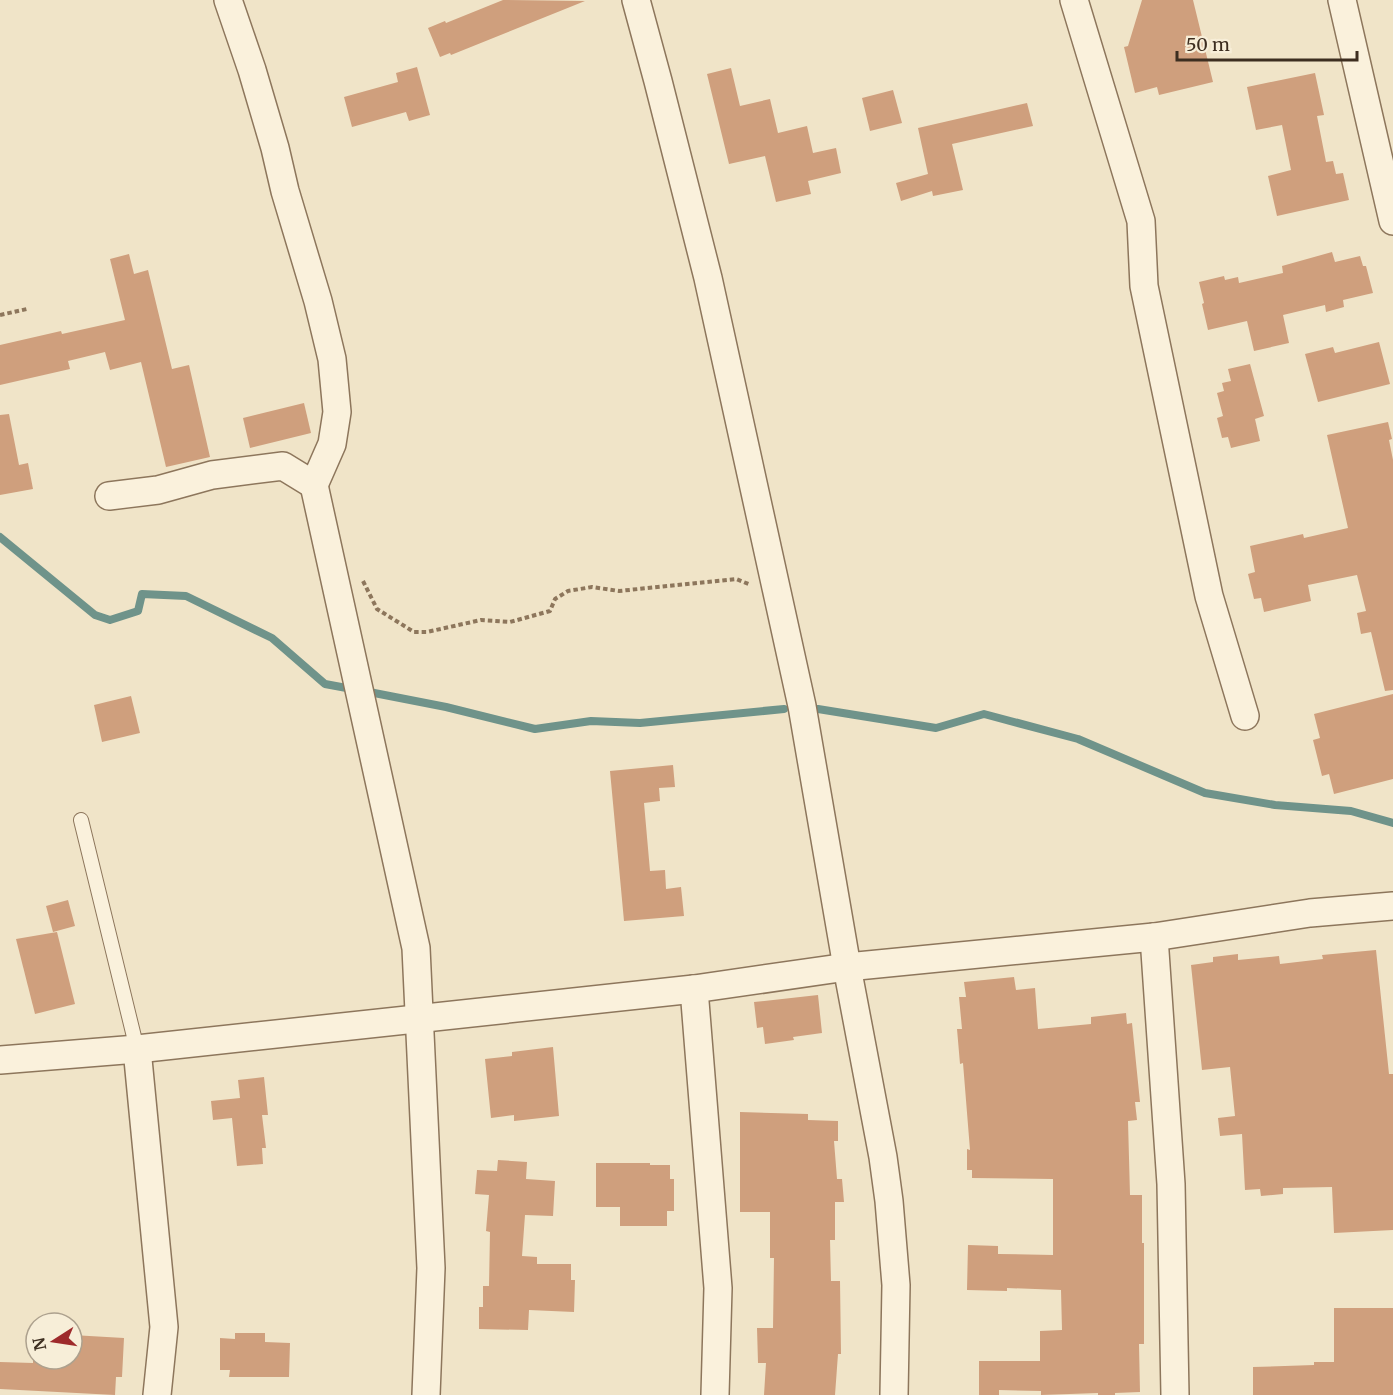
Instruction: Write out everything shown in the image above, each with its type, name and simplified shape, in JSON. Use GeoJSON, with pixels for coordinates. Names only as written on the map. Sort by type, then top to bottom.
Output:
{"type":"FeatureCollection","features":[{"type":"Feature","properties":{"kind":"street"},"geometry":{"type":"LineString","coordinates":[[228,0],[275,148],[332,359],[337,412],[332,444],[314,485],[416,948],[431,1268],[426,1395]]}},
{"type":"Feature","properties":{"kind":"street"},"geometry":{"type":"LineString","coordinates":[[636,0],[708,278],[802,706],[889,1201],[896,1285],[894,1395]]}},
{"type":"Feature","properties":{"kind":"street"},"geometry":{"type":"LineString","coordinates":[[1074,0],[1141,221],[1144,286],[1209,596],[1245,716]]}},
{"type":"Feature","properties":{"kind":"street"},"geometry":{"type":"LineString","coordinates":[[1342,0],[1393,221]]}},
{"type":"Feature","properties":{"kind":"street"},"geometry":{"type":"LineString","coordinates":[[110,496],[158,490],[212,475],[283,466],[314,485]]}},
{"type":"Feature","properties":{"kind":"street"},"geometry":{"type":"LineString","coordinates":[[0,1060],[137,1049],[694,989],[847,967],[1154,937],[1310,913],[1393,906]]}},
{"type":"Feature","properties":{"kind":"street"},"geometry":{"type":"LineString","coordinates":[[1154,937],[1171,1184],[1175,1395]]}},
{"type":"Feature","properties":{"kind":"street"},"geometry":{"type":"LineString","coordinates":[[694,989],[717,1288],[715,1395]]}},
{"type":"Feature","properties":{"kind":"street"},"geometry":{"type":"LineString","coordinates":[[137,1049],[164,1327],[157,1395]]}},
{"type":"Feature","properties":{"kind":"lane"},"geometry":{"type":"LineString","coordinates":[[81,820],[137,1049]]}},
{"type":"Feature","properties":{"kind":"path"},"geometry":{"type":"LineString","coordinates":[[0,315],[27,309]]}},
{"type":"Feature","properties":{"kind":"path"},"geometry":{"type":"LineString","coordinates":[[362,579],[377,609],[414,632],[427,632],[481,620],[510,622],[550,611],[555,599],[568,591],[592,587],[619,591],[736,579],[748,585],[776,585]]}},
{"type":"Feature","properties":{"kind":"building"},"geometry":{"type":"Polygon","coordinates":[[[503,0],[585,1],[451,55],[450,53],[440,57],[428,28],[503,0]]]}},
{"type":"Feature","properties":{"kind":"building"},"geometry":{"type":"Polygon","coordinates":[[[1142,0],[1193,0],[1213,82],[1159,95],[1157,87],[1135,93],[1124,47],[1128,46],[1142,0]]]}},
{"type":"Feature","properties":{"kind":"building"},"geometry":{"type":"Polygon","coordinates":[[[417,67],[430,115],[409,121],[406,112],[352,127],[344,97],[398,82],[396,73],[417,67]]]}},
{"type":"Feature","properties":{"kind":"building"},"geometry":{"type":"Polygon","coordinates":[[[731,68],[740,106],[770,99],[778,133],[807,126],[813,153],[836,148],[841,173],[808,181],[811,194],[776,202],[765,156],[729,164],[707,74],[731,68]]]}},
{"type":"Feature","properties":{"kind":"building"},"geometry":{"type":"Polygon","coordinates":[[[1315,73],[1324,115],[1317,116],[1326,162],[1333,161],[1336,174],[1343,173],[1349,200],[1277,216],[1268,176],[1291,170],[1282,125],[1256,130],[1247,87],[1315,73]]]}},
{"type":"Feature","properties":{"kind":"building"},"geometry":{"type":"Polygon","coordinates":[[[893,90],[902,123],[870,131],[862,98],[893,90]]]}},
{"type":"Feature","properties":{"kind":"building"},"geometry":{"type":"Polygon","coordinates":[[[1027,103],[1033,126],[952,144],[963,190],[933,196],[932,191],[901,201],[896,183],[928,174],[918,128],[1027,103]]]}},
{"type":"Feature","properties":{"kind":"building"},"geometry":{"type":"Polygon","coordinates":[[[1332,252],[1335,262],[1360,256],[1363,266],[1366,266],[1373,293],[1343,300],[1344,307],[1326,312],[1325,305],[1283,315],[1289,343],[1254,351],[1247,321],[1208,330],[1199,282],[1224,276],[1225,280],[1238,277],[1239,283],[1283,273],[1282,266],[1332,252]]]}},
{"type":"Feature","properties":{"kind":"building"},"geometry":{"type":"Polygon","coordinates":[[[129,254],[134,274],[148,270],[172,369],[189,365],[210,457],[166,467],[141,362],[110,370],[105,352],[68,361],[70,369],[0,385],[0,345],[125,320],[110,259],[129,254]]]}},
{"type":"Feature","properties":{"kind":"building"},"geometry":{"type":"Polygon","coordinates":[[[1379,342],[1390,384],[1318,402],[1305,354],[1333,347],[1335,353],[1379,342]]]}},
{"type":"Feature","properties":{"kind":"building"},"geometry":{"type":"Polygon","coordinates":[[[1250,364],[1264,416],[1255,419],[1260,441],[1231,448],[1228,437],[1222,438],[1217,418],[1223,416],[1217,393],[1224,391],[1222,383],[1231,381],[1228,369],[1250,364]]]}},
{"type":"Feature","properties":{"kind":"building"},"geometry":{"type":"Polygon","coordinates":[[[304,403],[311,433],[250,448],[243,418],[304,403]]]}},
{"type":"Feature","properties":{"kind":"building"},"geometry":{"type":"Polygon","coordinates":[[[9,414],[19,465],[28,463],[33,489],[0,495],[0,415],[9,414]]]}},
{"type":"Feature","properties":{"kind":"building"},"geometry":{"type":"Polygon","coordinates":[[[1388,422],[1393,460],[1393,690],[1385,691],[1371,632],[1361,634],[1357,613],[1366,611],[1357,575],[1308,585],[1311,601],[1264,612],[1261,598],[1254,599],[1248,574],[1255,572],[1250,546],[1303,534],[1304,538],[1348,528],[1327,435],[1388,422]]]}},
{"type":"Feature","properties":{"kind":"building"},"geometry":{"type":"Polygon","coordinates":[[[1393,694],[1393,779],[1334,794],[1329,774],[1322,776],[1313,740],[1320,738],[1314,714],[1393,694]]]}},
{"type":"Feature","properties":{"kind":"building"},"geometry":{"type":"Polygon","coordinates":[[[131,696],[140,733],[102,742],[94,705],[131,696]]]}},
{"type":"Feature","properties":{"kind":"building"},"geometry":{"type":"Polygon","coordinates":[[[673,765],[675,787],[659,788],[660,801],[644,803],[650,871],[665,870],[666,889],[681,887],[684,916],[624,921],[610,771],[673,765]]]}},
{"type":"Feature","properties":{"kind":"building"},"geometry":{"type":"Polygon","coordinates":[[[68,900],[75,926],[53,932],[46,906],[68,900]]]}},
{"type":"Feature","properties":{"kind":"building"},"geometry":{"type":"Polygon","coordinates":[[[57,932],[75,1004],[35,1014],[16,939],[57,932]]]}},
{"type":"Feature","properties":{"kind":"building"},"geometry":{"type":"Polygon","coordinates":[[[1376,950],[1389,1074],[1393,1074],[1393,1230],[1334,1233],[1332,1187],[1283,1188],[1283,1194],[1261,1196],[1260,1189],[1245,1190],[1242,1134],[1220,1136],[1218,1118],[1235,1116],[1230,1067],[1202,1070],[1191,965],[1213,962],[1213,957],[1238,954],[1238,960],[1279,956],[1280,964],[1323,959],[1322,955],[1376,950]]]}},
{"type":"Feature","properties":{"kind":"building"},"geometry":{"type":"Polygon","coordinates":[[[1014,977],[1016,990],[1035,988],[1038,1029],[1091,1024],[1091,1017],[1126,1013],[1127,1024],[1132,1023],[1140,1102],[1135,1102],[1137,1120],[1128,1121],[1130,1195],[1142,1195],[1142,1243],[1144,1243],[1144,1344],[1139,1344],[1140,1392],[1115,1393],[1115,1395],[1098,1395],[1098,1393],[1041,1395],[1041,1391],[999,1390],[999,1395],[979,1395],[979,1361],[1040,1361],[1040,1331],[1062,1330],[1061,1290],[1007,1288],[1007,1291],[967,1290],[968,1245],[998,1246],[998,1254],[1053,1255],[1053,1179],[972,1178],[972,1170],[967,1170],[967,1149],[970,1150],[963,1063],[960,1064],[957,1029],[962,1029],[959,997],[966,997],[964,982],[1014,977]]]}},
{"type":"Feature","properties":{"kind":"building"},"geometry":{"type":"Polygon","coordinates":[[[818,995],[822,1033],[765,1044],[763,1027],[757,1028],[754,1002],[818,995]]]}},
{"type":"Feature","properties":{"kind":"building"},"geometry":{"type":"Polygon","coordinates":[[[553,1047],[559,1116],[514,1121],[514,1115],[491,1118],[485,1059],[512,1056],[512,1052],[553,1047]]]}},
{"type":"Feature","properties":{"kind":"building"},"geometry":{"type":"Polygon","coordinates":[[[264,1077],[268,1115],[262,1115],[266,1148],[262,1148],[263,1164],[237,1166],[232,1118],[213,1120],[211,1101],[240,1098],[238,1080],[264,1077]]]}},
{"type":"Feature","properties":{"kind":"building"},"geometry":{"type":"Polygon","coordinates":[[[740,1112],[808,1114],[808,1120],[838,1121],[838,1141],[834,1141],[837,1179],[842,1179],[844,1202],[835,1202],[835,1240],[830,1240],[831,1281],[840,1281],[841,1354],[838,1354],[835,1395],[764,1395],[766,1363],[758,1363],[757,1328],[773,1328],[774,1258],[770,1258],[770,1212],[740,1212],[740,1112]]]}},
{"type":"Feature","properties":{"kind":"building"},"geometry":{"type":"Polygon","coordinates":[[[498,1160],[527,1162],[526,1179],[555,1181],[553,1216],[525,1215],[522,1256],[537,1257],[537,1264],[571,1264],[571,1280],[575,1280],[574,1312],[529,1310],[528,1330],[479,1329],[479,1307],[483,1307],[483,1286],[489,1286],[490,1232],[486,1231],[489,1195],[475,1194],[477,1170],[497,1171],[498,1160]]]}},
{"type":"Feature","properties":{"kind":"building"},"geometry":{"type":"Polygon","coordinates":[[[596,1163],[670,1165],[670,1179],[674,1179],[674,1211],[667,1211],[667,1226],[620,1226],[620,1207],[596,1207],[596,1163]]]}},
{"type":"Feature","properties":{"kind":"building"},"geometry":{"type":"Polygon","coordinates":[[[1334,1308],[1393,1308],[1393,1395],[1253,1395],[1253,1367],[1334,1362],[1334,1308]]]}},
{"type":"Feature","properties":{"kind":"building"},"geometry":{"type":"Polygon","coordinates":[[[235,1333],[265,1333],[265,1342],[290,1343],[289,1377],[229,1377],[230,1370],[220,1370],[220,1338],[235,1339],[235,1333]]]}},
{"type":"Feature","properties":{"kind":"building"},"geometry":{"type":"Polygon","coordinates":[[[84,1336],[124,1338],[122,1377],[116,1377],[115,1395],[0,1389],[0,1362],[24,1363],[24,1371],[84,1371],[84,1336]]]}},
{"type":"Feature","properties":{"kind":"waterway"},"geometry":{"type":"LineString","coordinates":[[0,537],[95,615],[110,620],[138,611],[142,594],[186,596],[272,638],[325,684],[352,689]]}},
{"type":"Feature","properties":{"kind":"waterway"},"geometry":{"type":"LineString","coordinates":[[364,691],[446,707],[535,729],[591,721],[640,723],[784,709]]}},
{"type":"Feature","properties":{"kind":"waterway"},"geometry":{"type":"LineString","coordinates":[[818,709],[936,728],[984,714],[1078,739],[1205,793],[1275,805],[1351,811],[1393,823]]}}]}
